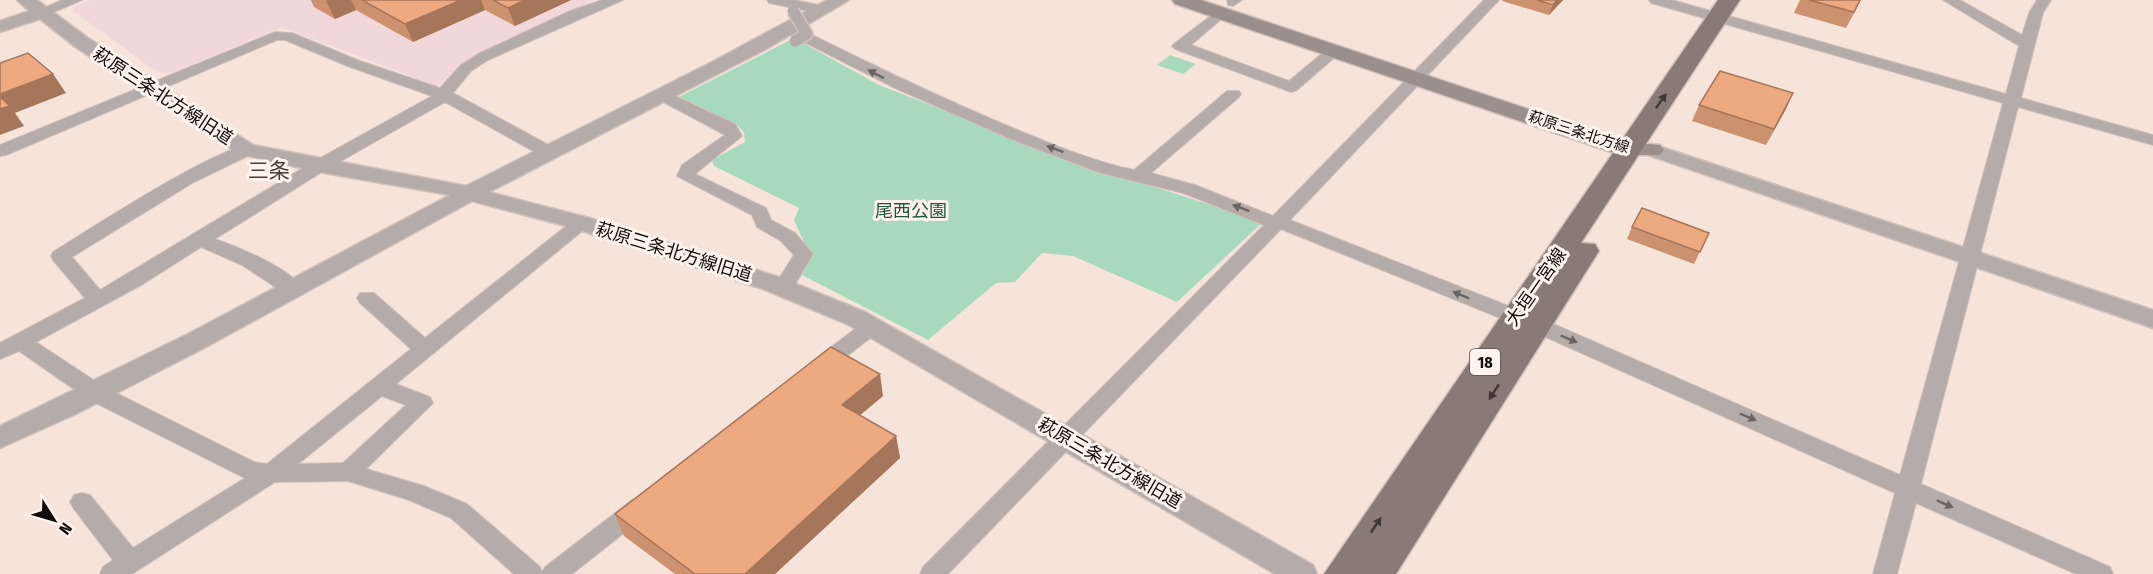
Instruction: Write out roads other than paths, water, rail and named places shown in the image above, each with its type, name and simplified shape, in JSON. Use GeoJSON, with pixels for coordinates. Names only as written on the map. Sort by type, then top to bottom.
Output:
{"type":"FeatureCollection","features":[{"type":"Feature","properties":{"kind":"main road","name":"萩原三条北方線"},"geometry":{"type":"LineString","coordinates":[[1182,0],[1228,4],[1638,146]]}},
{"type":"Feature","properties":{"kind":"main road","name":"大垣一宮線"},"geometry":{"type":"LineString","coordinates":[[1375,574],[1526,321],[1638,146],[1728,13],[1749,0]]}},
{"type":"Feature","properties":{"kind":"main road","name":"萩原三条北方線"},"geometry":{"type":"LineString","coordinates":[[1228,4],[1335,50],[1423,73]]}},
{"type":"Feature","properties":{"kind":"main road","name":"大垣一宮線"},"geometry":{"type":"LineString","coordinates":[[1343,574],[1526,321]]}},
{"type":"Feature","properties":{"kind":"street"},"geometry":{"type":"LineString","coordinates":[[0,27],[34,6],[75,0]]}},
{"type":"Feature","properties":{"kind":"street"},"geometry":{"type":"LineString","coordinates":[[0,352],[97,300],[200,240],[319,166],[444,95],[466,68],[483,57],[575,14],[616,0]]}},
{"type":"Feature","properties":{"kind":"street"},"geometry":{"type":"LineString","coordinates":[[774,0],[823,10]]}},
{"type":"Feature","properties":{"kind":"street"},"geometry":{"type":"LineString","coordinates":[[0,438],[96,393],[470,193],[793,27],[840,0]]}},
{"type":"Feature","properties":{"kind":"street"},"geometry":{"type":"LineString","coordinates":[[932,574],[1064,436],[1276,223],[1492,0]]}},
{"type":"Feature","properties":{"kind":"street"},"geometry":{"type":"LineString","coordinates":[[1656,0],[1728,13],[2011,100],[2153,140]]}},
{"type":"Feature","properties":{"kind":"street"},"geometry":{"type":"LineString","coordinates":[[1950,0],[2027,44]]}},
{"type":"Feature","properties":{"kind":"street"},"geometry":{"type":"LineString","coordinates":[[1885,574],[2011,100],[2036,13],[2044,0]]}},
{"type":"Feature","properties":{"kind":"street"},"geometry":{"type":"LineString","coordinates":[[1228,4],[1180,46],[1291,87],[1335,50]]}},
{"type":"Feature","properties":{"kind":"street","name":"萩原三条北方線旧道"},"geometry":{"type":"LineString","coordinates":[[34,6],[149,89],[246,150],[319,166],[470,193],[581,223],[783,288],[871,327],[1302,574]]}},
{"type":"Feature","properties":{"kind":"street"},"geometry":{"type":"LineString","coordinates":[[793,27],[906,89],[1097,166],[1177,185],[1276,223],[1294,226],[1526,321],[1908,487],[2101,574]]}},
{"type":"Feature","properties":{"kind":"street"},"geometry":{"type":"LineString","coordinates":[[0,150],[275,36],[287,36],[355,64],[444,95],[474,109],[548,152]]}},
{"type":"Feature","properties":{"kind":"street"},"geometry":{"type":"LineString","coordinates":[[1138,175],[1233,94]]}},
{"type":"Feature","properties":{"kind":"street"},"geometry":{"type":"LineString","coordinates":[[662,95],[729,128],[734,136],[688,169],[686,176],[760,212],[763,223],[788,237],[804,254],[783,288]]}},
{"type":"Feature","properties":{"kind":"street"},"geometry":{"type":"LineString","coordinates":[[1638,146],[2153,319]]}},
{"type":"Feature","properties":{"kind":"street"},"geometry":{"type":"LineString","coordinates":[[97,300],[60,256],[178,184],[246,150]]}},
{"type":"Feature","properties":{"kind":"street"},"geometry":{"type":"LineString","coordinates":[[82,502],[121,568],[271,473],[581,223]]}},
{"type":"Feature","properties":{"kind":"street"},"geometry":{"type":"LineString","coordinates":[[200,240],[263,267],[293,289]]}},
{"type":"Feature","properties":{"kind":"street"},"geometry":{"type":"LineString","coordinates":[[367,298],[425,349]]}},
{"type":"Feature","properties":{"kind":"street"},"geometry":{"type":"LineString","coordinates":[[806,378],[871,327]]}},
{"type":"Feature","properties":{"kind":"street"},"geometry":{"type":"LineString","coordinates":[[20,341],[96,393],[251,471],[348,472],[416,493],[459,511],[531,574]]}},
{"type":"Feature","properties":{"kind":"street"},"geometry":{"type":"LineString","coordinates":[[348,472],[422,403],[379,386]]}},
{"type":"Feature","properties":{"kind":"street"},"geometry":{"type":"LineString","coordinates":[[554,574],[657,494]]}},
{"type":"Feature","properties":{"kind":"district","name":"三条"},"geometry":{"type":"Point","coordinates":[269,171]}},
{"type":"Feature","properties":{"kind":"park label","name":"尾西公園"},"geometry":{"type":"Point","coordinates":[911,211]}}]}
